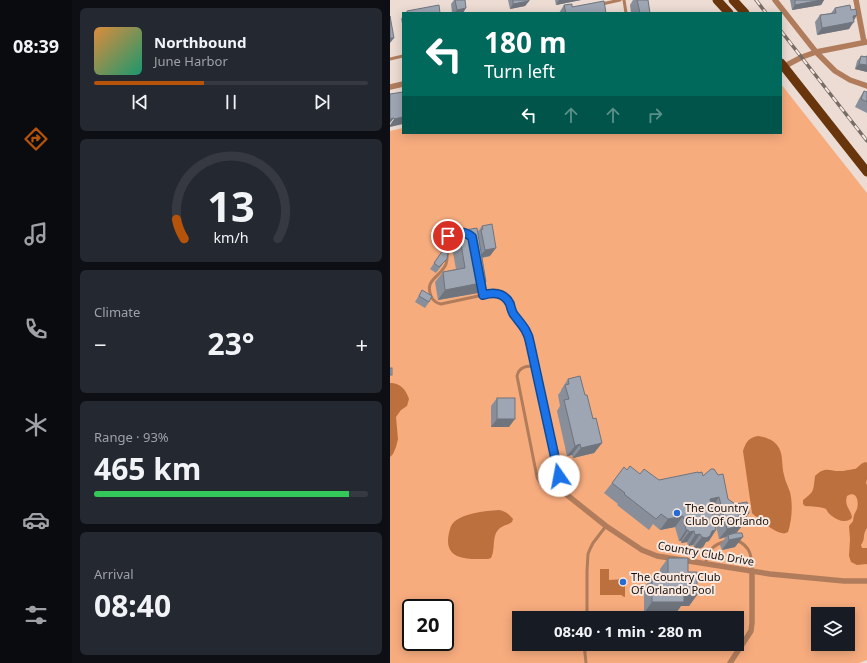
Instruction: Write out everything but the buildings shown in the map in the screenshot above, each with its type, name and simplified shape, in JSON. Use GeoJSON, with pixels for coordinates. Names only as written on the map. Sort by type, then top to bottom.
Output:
{"type":"FeatureCollection","features":[{"type":"Feature","properties":{"kind":"main road"},"geometry":{"type":"LineString","coordinates":[[717,0],[728,12]]}},
{"type":"Feature","properties":{"kind":"main road"},"geometry":{"type":"LineString","coordinates":[[733,0],[744,12]]}},
{"type":"Feature","properties":{"kind":"main road"},"geometry":{"type":"LineString","coordinates":[[782,65],[867,172]]}},
{"type":"Feature","properties":{"kind":"street"},"geometry":{"type":"LineString","coordinates":[[775,0],[816,52],[836,71],[850,80],[867,86]]}},
{"type":"Feature","properties":{"kind":"street"},"geometry":{"type":"LineString","coordinates":[[782,65],[816,52],[866,42],[856,0]]}},
{"type":"Feature","properties":{"kind":"street"},"geometry":{"type":"LineString","coordinates":[[390,87],[402,84]]}},
{"type":"Feature","properties":{"kind":"street","name":"Country Club Drive"},"geometry":{"type":"LineString","coordinates":[[562,491],[606,526],[642,550],[657,556],[799,578],[844,582],[867,581]]}},
{"type":"Feature","properties":{"kind":"street"},"geometry":{"type":"LineString","coordinates":[[730,663],[751,631],[752,571]]}},
{"type":"Feature","properties":{"kind":"lane"},"geometry":{"type":"LineString","coordinates":[[601,9],[601,4],[620,0]]}},
{"type":"Feature","properties":{"kind":"lane"},"geometry":{"type":"LineString","coordinates":[[624,0],[626,12]]}},
{"type":"Feature","properties":{"kind":"lane"},"geometry":{"type":"LineString","coordinates":[[390,59],[402,56]]}},
{"type":"Feature","properties":{"kind":"lane"},"geometry":{"type":"LineString","coordinates":[[465,232],[448,236],[446,241],[446,266],[430,284],[430,294],[436,303],[440,304],[493,293],[500,294],[508,300],[514,315],[520,321],[527,333],[530,343],[562,491],[554,493],[539,483],[536,477],[517,376],[518,372],[523,367],[535,367]]}},
{"type":"Feature","properties":{"kind":"lane"},"geometry":{"type":"LineString","coordinates":[[480,280],[483,295]]}},
{"type":"Feature","properties":{"kind":"lane"},"geometry":{"type":"LineString","coordinates":[[587,611],[588,554],[593,543],[606,526]]}},
{"type":"Feature","properties":{"kind":"lane"},"geometry":{"type":"LineString","coordinates":[[705,564],[707,555],[714,546],[718,543],[735,540],[749,550],[752,561],[752,571]]}},
{"type":"Feature","properties":{"kind":"lane"},"geometry":{"type":"LineString","coordinates":[[585,651],[586,663]]}},
{"type":"Feature","properties":{"kind":"shaded area","name":"The Country Club Of Orlando"},"geometry":{"type":"Polygon","coordinates":[[[782,85],[867,193],[867,660],[859,663],[390,663],[390,131],[402,128],[402,134],[782,134],[782,85]]]}},
{"type":"Feature","properties":{"kind":"shaded area"},"geometry":{"type":"Polygon","coordinates":[[[390,383],[400,386],[409,399],[407,406],[401,410],[396,417],[398,439],[393,454],[390,457],[390,383]]]}},
{"type":"Feature","properties":{"kind":"shaded area"},"geometry":{"type":"Polygon","coordinates":[[[758,436],[773,441],[781,452],[783,471],[792,502],[792,512],[788,532],[785,533],[771,528],[752,513],[743,451],[748,441],[758,436]]]}},
{"type":"Feature","properties":{"kind":"shaded area"},"geometry":{"type":"Polygon","coordinates":[[[866,462],[867,528],[861,545],[862,548],[867,548],[867,564],[857,565],[851,562],[849,556],[849,526],[853,521],[858,506],[855,496],[847,496],[847,505],[852,517],[846,521],[836,519],[826,509],[805,506],[803,504],[803,500],[812,492],[815,476],[822,471],[842,471],[855,469],[862,463],[866,462]]]}},
{"type":"Feature","properties":{"kind":"shaded area"},"geometry":{"type":"Polygon","coordinates":[[[499,510],[507,513],[513,519],[512,522],[497,531],[491,558],[464,558],[457,556],[452,552],[449,548],[448,538],[451,526],[455,522],[466,515],[499,510]]]}},
{"type":"Feature","properties":{"kind":"shaded area","name":"The Country Club Of Orlando Pool"},"geometry":{"type":"Polygon","coordinates":[[[600,569],[609,569],[609,580],[625,579],[625,597],[622,595],[600,595],[600,569]]]}},
{"type":"Feature","properties":{"kind":"railway"},"geometry":{"type":"LineString","coordinates":[[756,0],[765,12]]}},
{"type":"Feature","properties":{"kind":"railway"},"geometry":{"type":"LineString","coordinates":[[782,32],[867,141]]}},
{"type":"Feature","properties":{"kind":"place","name":"The Country Club Of Orlando"},"geometry":{"type":"Point","coordinates":[677,513]}},
{"type":"Feature","properties":{"kind":"place","name":"The Country Club Of Orlando Pool"},"geometry":{"type":"Point","coordinates":[623,582]}},
{"type":"Feature","properties":{"kind":"route"},"geometry":{"type":"LineString","coordinates":[[448,236],[465,232],[472,237],[483,295],[493,293],[500,294],[505,297],[508,300],[514,315],[520,321],[527,333],[559,476]]}}]}
